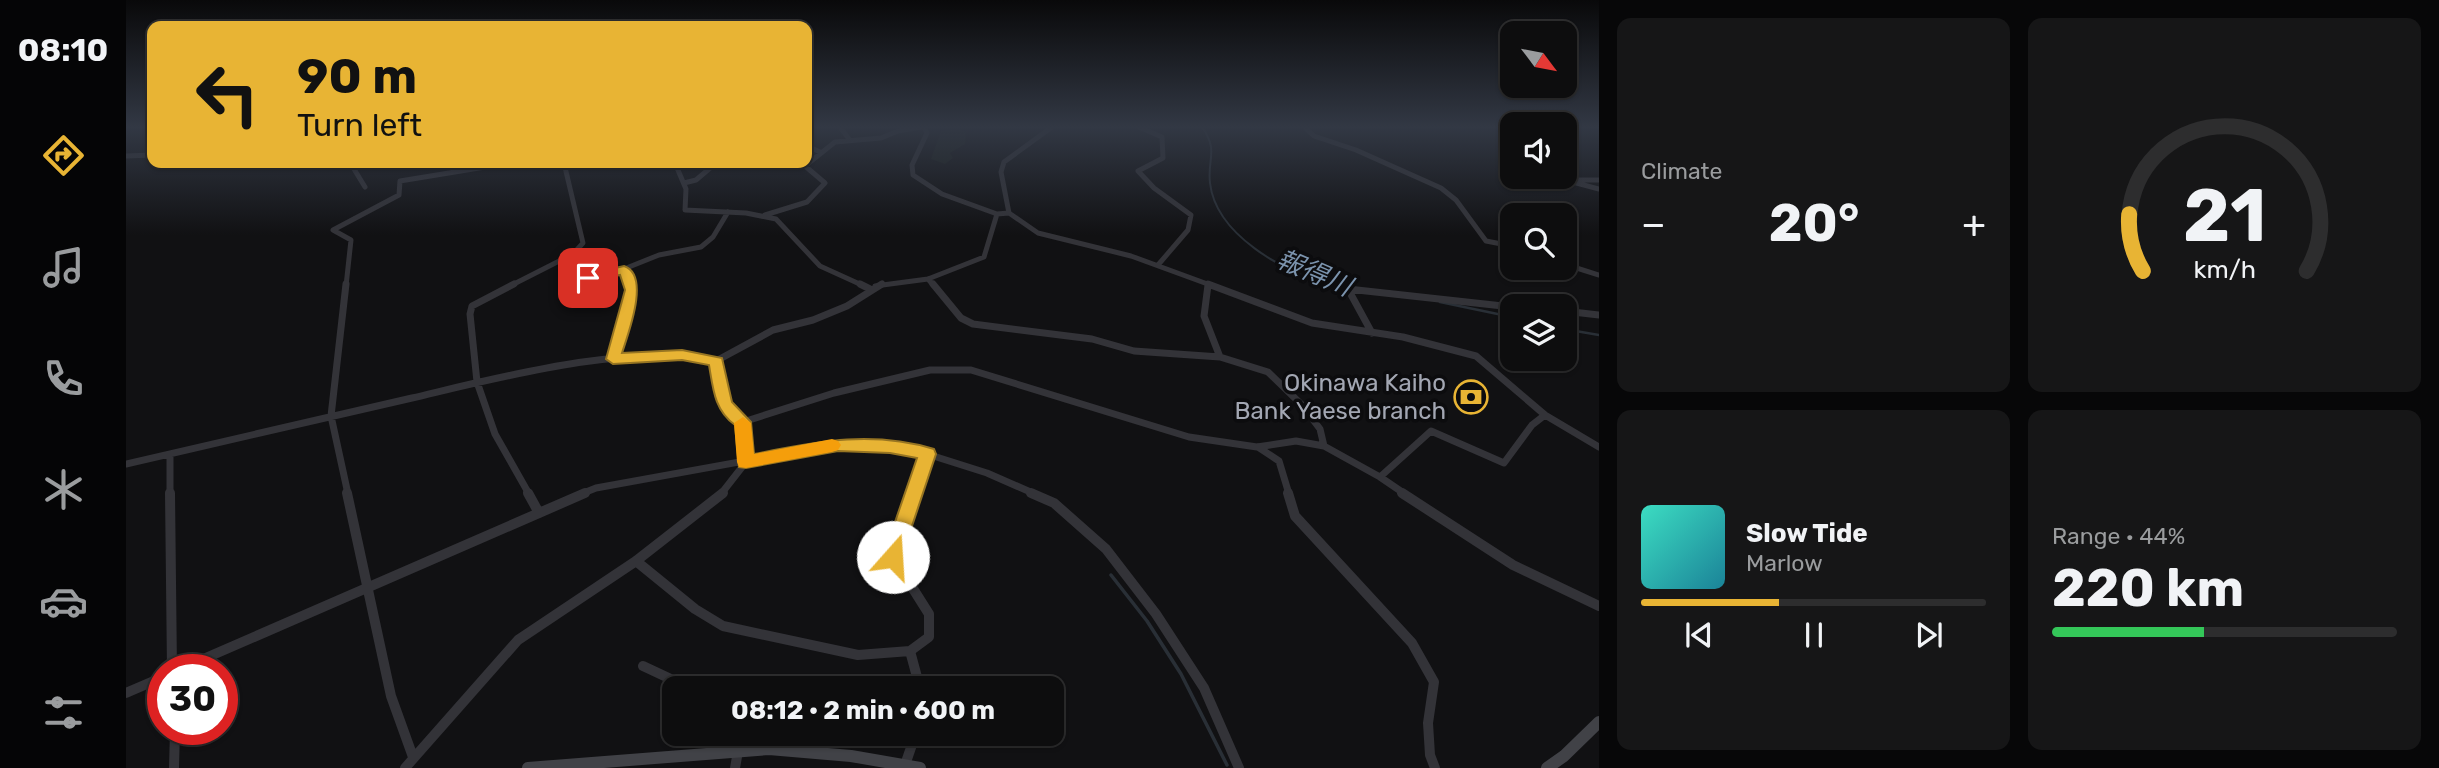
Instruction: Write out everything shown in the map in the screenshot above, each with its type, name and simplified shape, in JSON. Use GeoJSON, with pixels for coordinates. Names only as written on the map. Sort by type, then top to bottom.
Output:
{"type":"FeatureCollection","features":[{"type":"Feature","properties":{"kind":"main road"},"geometry":{"type":"LineString","coordinates":[[1547,768],[1564,756],[1599,722]]}},
{"type":"Feature","properties":{"kind":"main road"},"geometry":{"type":"LineString","coordinates":[[528,768],[738,750],[796,750],[913,767]]}},
{"type":"Feature","properties":{"kind":"street"},"geometry":{"type":"LineString","coordinates":[[913,163],[913,175],[932,188],[965,204],[997,214],[1009,212]]}},
{"type":"Feature","properties":{"kind":"street"},"geometry":{"type":"LineString","coordinates":[[1004,163],[1001,172],[1009,212],[1038,233],[1158,265],[1312,323],[1436,344],[1476,356],[1545,415],[1599,447]]}},
{"type":"Feature","properties":{"kind":"street"},"geometry":{"type":"LineString","coordinates":[[1154,163],[1138,171],[1154,188],[1191,215],[1188,230],[1158,265]]}},
{"type":"Feature","properties":{"kind":"street"},"geometry":{"type":"LineString","coordinates":[[1383,163],[1441,188],[1456,200],[1486,242],[1500,244]]}},
{"type":"Feature","properties":{"kind":"street"},"geometry":{"type":"LineString","coordinates":[[354,168],[365,187]]}},
{"type":"Feature","properties":{"kind":"street"},"geometry":{"type":"LineString","coordinates":[[413,757],[391,696],[331,416],[351,240],[333,230],[399,195],[400,181],[477,168]]}},
{"type":"Feature","properties":{"kind":"street"},"geometry":{"type":"LineString","coordinates":[[539,513],[495,434],[477,382],[470,314],[472,306],[568,256],[583,243],[565,168]]}},
{"type":"Feature","properties":{"kind":"street"},"geometry":{"type":"LineString","coordinates":[[677,168],[687,196],[683,208],[685,210],[765,215],[776,219],[820,266],[870,289]]}},
{"type":"Feature","properties":{"kind":"street"},"geometry":{"type":"LineString","coordinates":[[684,183],[696,180],[710,168]]}},
{"type":"Feature","properties":{"kind":"street"},"geometry":{"type":"LineString","coordinates":[[765,215],[778,208],[804,204],[813,198],[825,183],[807,168]]}},
{"type":"Feature","properties":{"kind":"street"},"geometry":{"type":"LineString","coordinates":[[1599,180],[1569,181],[1599,189]]}},
{"type":"Feature","properties":{"kind":"street"},"geometry":{"type":"LineString","coordinates":[[568,256],[576,274],[588,278],[624,270],[658,255],[690,251],[706,244],[728,212]]}},
{"type":"Feature","properties":{"kind":"street"},"geometry":{"type":"LineString","coordinates":[[126,464],[477,382],[613,359],[682,355],[716,361],[773,330],[813,320],[847,306],[877,285],[928,279],[984,257],[997,214]]}},
{"type":"Feature","properties":{"kind":"street"},"geometry":{"type":"LineString","coordinates":[[1577,268],[1599,275]]}},
{"type":"Feature","properties":{"kind":"street"},"geometry":{"type":"LineString","coordinates":[[613,359],[632,296],[624,270]]}},
{"type":"Feature","properties":{"kind":"street"},"geometry":{"type":"LineString","coordinates":[[928,279],[961,318],[973,324],[1092,339],[1134,351],[1220,357],[1268,372],[1282,383],[1320,429],[1324,446]]}},
{"type":"Feature","properties":{"kind":"street"},"geometry":{"type":"LineString","coordinates":[[1208,285],[1204,316],[1220,357]]}},
{"type":"Feature","properties":{"kind":"street"},"geometry":{"type":"LineString","coordinates":[[1371,333],[1348,289],[1500,306]]}},
{"type":"Feature","properties":{"kind":"street"},"geometry":{"type":"LineString","coordinates":[[1577,313],[1599,315]]}},
{"type":"Feature","properties":{"kind":"street"},"geometry":{"type":"LineString","coordinates":[[716,361],[724,402],[730,413],[743,422]]}},
{"type":"Feature","properties":{"kind":"street"},"geometry":{"type":"LineString","coordinates":[[743,422],[834,393],[930,370],[971,370],[1189,437],[1257,447],[1296,441],[1324,446],[1380,477],[1450,526],[1561,592],[1599,606]]}},
{"type":"Feature","properties":{"kind":"street"},"geometry":{"type":"LineString","coordinates":[[1380,477],[1431,431],[1504,463],[1532,425],[1545,415]]}},
{"type":"Feature","properties":{"kind":"street"},"geometry":{"type":"LineString","coordinates":[[405,768],[517,640],[636,561],[721,495],[746,462],[743,422]]}},
{"type":"Feature","properties":{"kind":"street"},"geometry":{"type":"LineString","coordinates":[[215,654],[596,488],[838,444],[890,446],[928,454],[987,473],[1054,503],[1105,549],[1156,614],[1204,688],[1239,768]]}},
{"type":"Feature","properties":{"kind":"street"},"geometry":{"type":"LineString","coordinates":[[1257,447],[1279,461],[1295,516],[1412,643],[1434,682],[1427,723],[1430,755],[1435,768]]}},
{"type":"Feature","properties":{"kind":"street"},"geometry":{"type":"LineString","coordinates":[[170,454],[172,654]]}},
{"type":"Feature","properties":{"kind":"street"},"geometry":{"type":"LineString","coordinates":[[636,561],[695,609],[723,626],[858,655],[910,651],[929,637],[929,614],[893,557],[928,454]]}},
{"type":"Feature","properties":{"kind":"street"},"geometry":{"type":"LineString","coordinates":[[910,651],[917,676]]}},
{"type":"Feature","properties":{"kind":"street"},"geometry":{"type":"LineString","coordinates":[[643,666],[664,676]]}},
{"type":"Feature","properties":{"kind":"street"},"geometry":{"type":"LineString","coordinates":[[126,693],[147,684]]}},
{"type":"Feature","properties":{"kind":"street"},"geometry":{"type":"LineString","coordinates":[[174,768],[175,745]]}},
{"type":"Feature","properties":{"kind":"street"},"geometry":{"type":"LineString","coordinates":[[796,750],[797,746]]}},
{"type":"Feature","properties":{"kind":"street"},"geometry":{"type":"LineString","coordinates":[[913,767],[915,746]]}},
{"type":"Feature","properties":{"kind":"street"},"geometry":{"type":"LineString","coordinates":[[735,768],[738,750]]}},
{"type":"Feature","properties":{"kind":"waterway","name":"報得川"},"geometry":{"type":"LineString","coordinates":[[1210,163],[1210,183],[1215,202],[1238,235],[1291,271],[1323,284]]}},
{"type":"Feature","properties":{"kind":"waterway","name":"報得川"},"geometry":{"type":"LineString","coordinates":[[1323,284],[1346,292]]}},
{"type":"Feature","properties":{"kind":"waterway","name":"報得川"},"geometry":{"type":"LineString","coordinates":[[1323,284],[1327,286]]}},
{"type":"Feature","properties":{"kind":"waterway","name":"報得川"},"geometry":{"type":"LineString","coordinates":[[1440,302],[1500,314]]}},
{"type":"Feature","properties":{"kind":"waterway","name":"報得川"},"geometry":{"type":"LineString","coordinates":[[1577,331],[1599,335]]}},
{"type":"Feature","properties":{"kind":"waterway"},"geometry":{"type":"LineString","coordinates":[[1111,575],[1147,621],[1181,674],[1227,765]]}},
{"type":"Feature","properties":{"kind":"slow traffic"},"geometry":{"type":"LineString","coordinates":[[743,423],[746,462],[832,445]]}},
{"type":"Feature","properties":{"kind":"place","name":"Okinawa Kaiho Bank Yaese branch"},"geometry":{"type":"Point","coordinates":[1471,397]}},
{"type":"Feature","properties":{"kind":"route"},"geometry":{"type":"LineString","coordinates":[[588,278],[624,270],[632,290],[613,359],[682,355],[716,361],[724,402],[730,413],[743,422],[746,462],[838,444],[890,446],[928,454],[893,557]]}}]}
